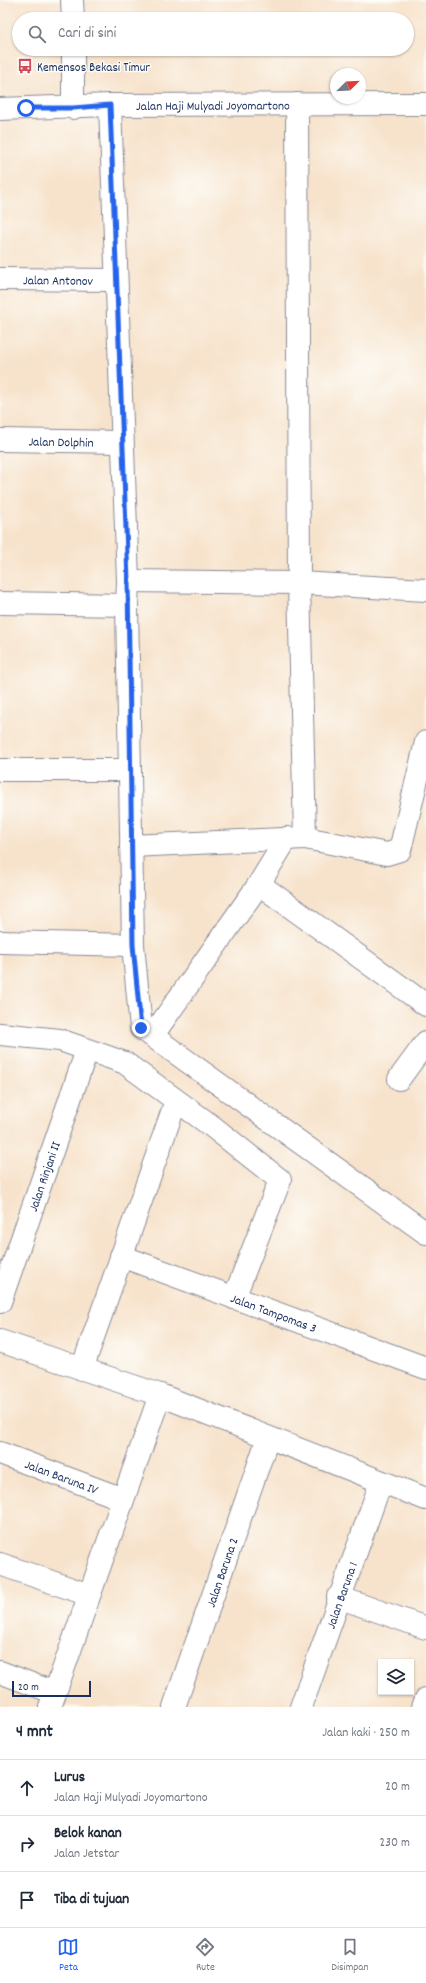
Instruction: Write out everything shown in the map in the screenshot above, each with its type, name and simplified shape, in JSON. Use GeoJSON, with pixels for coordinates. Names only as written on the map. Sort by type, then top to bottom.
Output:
{"type":"FeatureCollection","features":[{"type":"Feature","properties":{"kind":"street"},"geometry":{"type":"LineString","coordinates":[[72,0],[73,12]]}},
{"type":"Feature","properties":{"kind":"street"},"geometry":{"type":"LineString","coordinates":[[73,56],[73,108]]}},
{"type":"Feature","properties":{"kind":"street"},"geometry":{"type":"LineString","coordinates":[[147,1031],[296,838],[299,583],[297,104]]}},
{"type":"Feature","properties":{"kind":"street","name":"Jalan Haji Mulyadi Joyomartono"},"geometry":{"type":"LineString","coordinates":[[0,109],[73,108],[110,105],[426,104]]}},
{"type":"Feature","properties":{"kind":"street"},"geometry":{"type":"LineString","coordinates":[[110,105],[128,581],[127,605],[133,945],[147,1031],[426,1233]]}},
{"type":"Feature","properties":{"kind":"street","name":"Jalan Antonov"},"geometry":{"type":"LineString","coordinates":[[0,279],[116,280]]}},
{"type":"Feature","properties":{"kind":"street","name":"Jalan Dolphin"},"geometry":{"type":"LineString","coordinates":[[0,440],[122,442]]}},
{"type":"Feature","properties":{"kind":"street"},"geometry":{"type":"LineString","coordinates":[[128,581],[299,583],[426,590]]}},
{"type":"Feature","properties":{"kind":"street"},"geometry":{"type":"LineString","coordinates":[[0,603],[127,605]]}},
{"type":"Feature","properties":{"kind":"street"},"geometry":{"type":"LineString","coordinates":[[131,846],[296,838],[387,854],[400,850],[426,742]]}},
{"type":"Feature","properties":{"kind":"street"},"geometry":{"type":"LineString","coordinates":[[0,770],[130,770]]}},
{"type":"Feature","properties":{"kind":"street"},"geometry":{"type":"LineString","coordinates":[[259,884],[426,1005]]}},
{"type":"Feature","properties":{"kind":"street"},"geometry":{"type":"LineString","coordinates":[[0,942],[133,945]]}},
{"type":"Feature","properties":{"kind":"street"},"geometry":{"type":"LineString","coordinates":[[0,1034],[60,1040],[125,1063],[280,1180],[234,1298]]}},
{"type":"Feature","properties":{"kind":"street"},"geometry":{"type":"LineString","coordinates":[[399,1078],[426,1042]]}},
{"type":"Feature","properties":{"kind":"street","name":"Jalan Rinjani II"},"geometry":{"type":"LineString","coordinates":[[0,1302],[87,1050]]}},
{"type":"Feature","properties":{"kind":"street"},"geometry":{"type":"LineString","coordinates":[[82,1368],[176,1101]]}},
{"type":"Feature","properties":{"kind":"street","name":"Jalan Tampomas 3"},"geometry":{"type":"LineString","coordinates":[[122,1256],[426,1368]]}},
{"type":"Feature","properties":{"kind":"street"},"geometry":{"type":"LineString","coordinates":[[0,1341],[160,1395],[426,1499]]}},
{"type":"Feature","properties":{"kind":"street"},"geometry":{"type":"LineString","coordinates":[[0,1672],[52,1700],[160,1395]]}},
{"type":"Feature","properties":{"kind":"street","name":"Jalan Baruna 2"},"geometry":{"type":"LineString","coordinates":[[174,1707],[268,1438]]}},
{"type":"Feature","properties":{"kind":"street","name":"Jalan Baruna IV"},"geometry":{"type":"LineString","coordinates":[[0,1453],[123,1499]]}},
{"type":"Feature","properties":{"kind":"street","name":"Jalan Baruna 1"},"geometry":{"type":"LineString","coordinates":[[301,1707],[338,1597],[381,1482]]}},
{"type":"Feature","properties":{"kind":"street"},"geometry":{"type":"LineString","coordinates":[[0,1564],[89,1595]]}},
{"type":"Feature","properties":{"kind":"street"},"geometry":{"type":"LineString","coordinates":[[338,1597],[426,1628]]}},
{"type":"Feature","properties":{"kind":"street"},"geometry":{"type":"LineString","coordinates":[[423,1707],[426,1699]]}},
{"type":"Feature","properties":{"kind":"place","name":"Kemensos Bekasi Timur"},"geometry":{"type":"Point","coordinates":[25,66]}},
{"type":"Feature","properties":{"kind":"route"},"geometry":{"type":"LineString","coordinates":[[26,108],[73,108],[110,105],[110,137],[128,581],[127,605],[133,945],[141,1028]]}}]}
